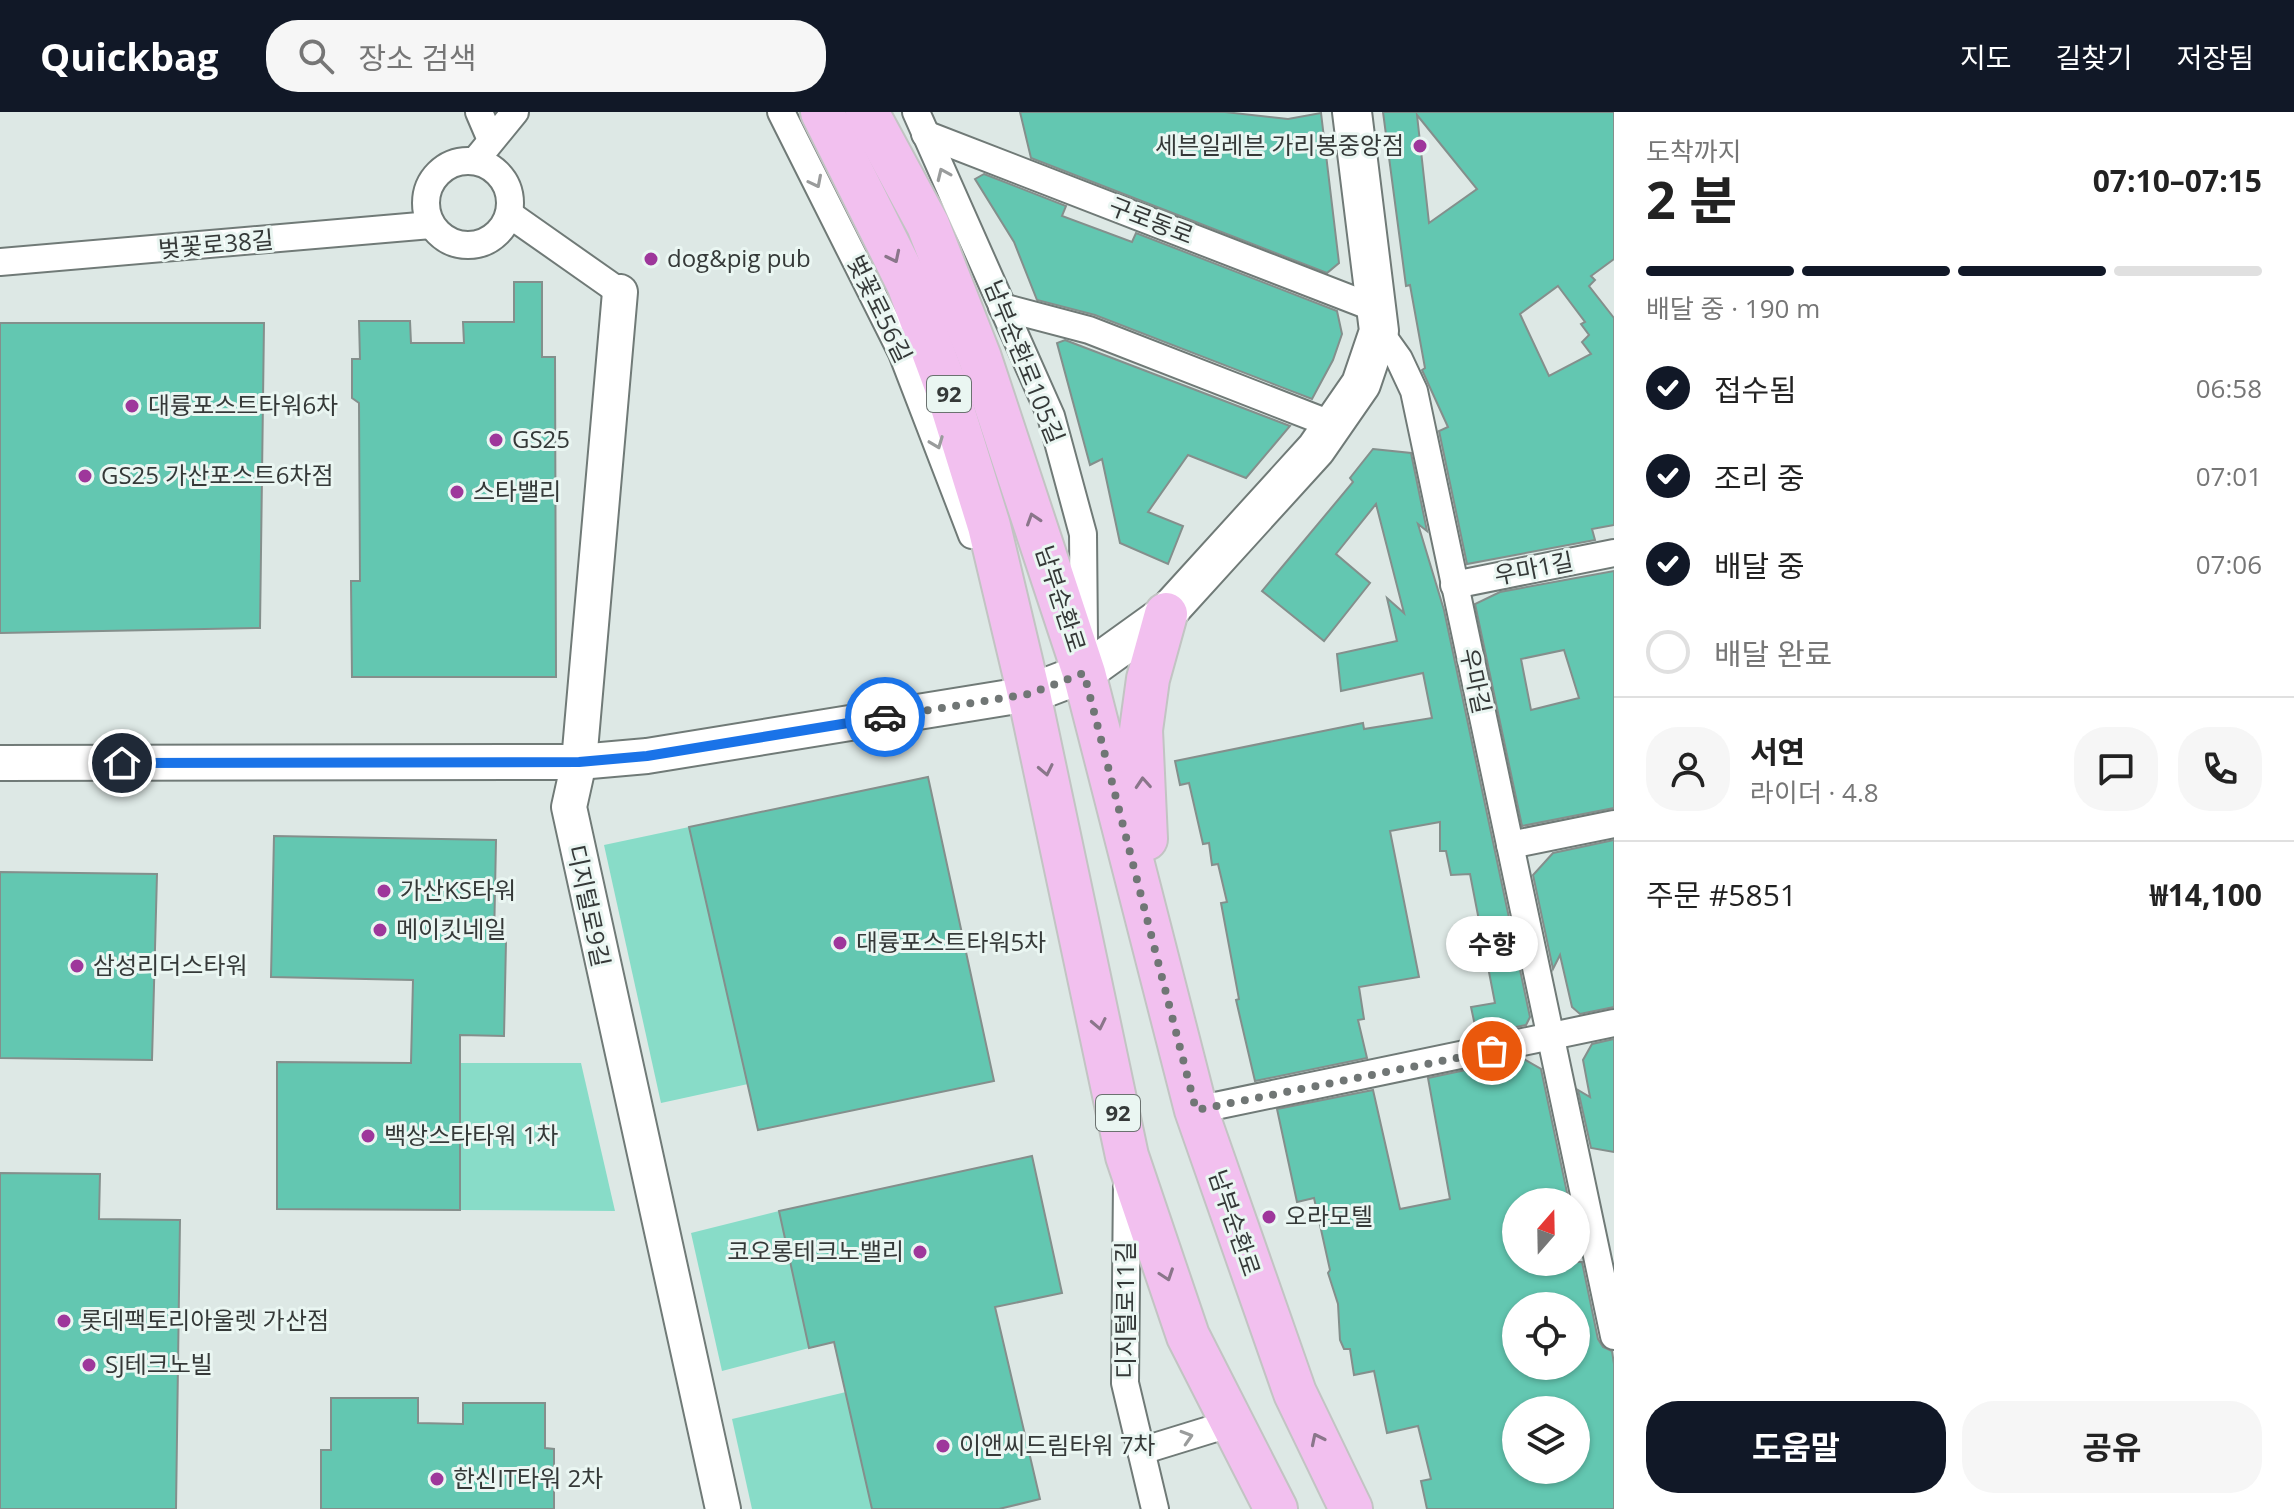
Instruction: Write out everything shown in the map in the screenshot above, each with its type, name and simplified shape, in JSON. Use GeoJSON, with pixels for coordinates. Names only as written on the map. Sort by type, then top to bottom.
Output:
{"type":"FeatureCollection","features":[{"type":"Feature","properties":{"kind":"main road","name":"남부순환로"},"geometry":{"type":"LineString","coordinates":[[822,112],[908,284],[945,384],[989,526],[1029,694],[1127,1156],[1188,1336],[1276,1509]]}},
{"type":"Feature","properties":{"kind":"main road","name":"남부순환로"},"geometry":{"type":"LineString","coordinates":[[867,112],[928,225],[980,358],[1084,673],[1196,1110],[1295,1393],[1351,1509]]}},
{"type":"Feature","properties":{"kind":"main road"},"geometry":{"type":"LineString","coordinates":[[1029,694],[1084,673],[1166,614],[1316,449],[1361,384],[1378,320],[1352,112]]}},
{"type":"Feature","properties":{"kind":"main road"},"geometry":{"type":"LineString","coordinates":[[1153,944],[1141,730],[1148,679],[1166,614]]}},
{"type":"Feature","properties":{"kind":"street"},"geometry":{"type":"LineString","coordinates":[[479,112],[491,140]]}},
{"type":"Feature","properties":{"kind":"street"},"geometry":{"type":"LineString","coordinates":[[475,161],[515,112]]}},
{"type":"Feature","properties":{"kind":"street","name":"벚꽃로56길"},"geometry":{"type":"LineString","coordinates":[[781,112],[902,353],[1029,694]]}},
{"type":"Feature","properties":{"kind":"street","name":"남부순환로105길"},"geometry":{"type":"LineString","coordinates":[[920,123],[1051,416],[1083,534],[1084,673]]}},
{"type":"Feature","properties":{"kind":"street","name":"구로동로"},"geometry":{"type":"LineString","coordinates":[[920,123],[1378,320]]}},
{"type":"Feature","properties":{"kind":"street"},"geometry":{"type":"LineString","coordinates":[[475,161],[488,165],[507,186],[509,214],[500,231],[477,244],[450,242],[431,225],[425,198],[429,185],[448,165],[475,161]]}},
{"type":"Feature","properties":{"kind":"street"},"geometry":{"type":"LineString","coordinates":[[509,214],[620,292]]}},
{"type":"Feature","properties":{"kind":"street","name":"벚꽃로38길"},"geometry":{"type":"LineString","coordinates":[[0,262],[431,225]]}},
{"type":"Feature","properties":{"kind":"street","name":"디지털로9길"},"geometry":{"type":"LineString","coordinates":[[620,292],[579,762],[569,807],[576,853],[723,1509]]}},
{"type":"Feature","properties":{"kind":"street"},"geometry":{"type":"LineString","coordinates":[[1002,307],[1089,330],[1333,425]]}},
{"type":"Feature","properties":{"kind":"street","name":"우마길"},"geometry":{"type":"LineString","coordinates":[[1378,320],[1414,391],[1614,1336]]}},
{"type":"Feature","properties":{"kind":"street","name":"우마1길"},"geometry":{"type":"LineString","coordinates":[[1454,585],[1614,553]]}},
{"type":"Feature","properties":{"kind":"street"},"geometry":{"type":"LineString","coordinates":[[0,763],[579,762],[647,756],[1029,694]]}},
{"type":"Feature","properties":{"kind":"street"},"geometry":{"type":"LineString","coordinates":[[1510,845],[1614,824]]}},
{"type":"Feature","properties":{"kind":"street"},"geometry":{"type":"LineString","coordinates":[[1196,1110],[1551,1039],[1614,1023]]}},
{"type":"Feature","properties":{"kind":"street","name":"디지털로11길"},"geometry":{"type":"LineString","coordinates":[[1127,1156],[1125,1383],[1155,1509]]}},
{"type":"Feature","properties":{"kind":"street"},"geometry":{"type":"LineString","coordinates":[[1141,1451],[1232,1423]]}},
{"type":"Feature","properties":{"kind":"green space"},"geometry":{"type":"Polygon","coordinates":[[[689,827],[748,1084],[661,1103],[604,845],[689,827]]]}},
{"type":"Feature","properties":{"kind":"green space"},"geometry":{"type":"Polygon","coordinates":[[[460,1063],[581,1063],[615,1211],[460,1210],[460,1063]]]}},
{"type":"Feature","properties":{"kind":"green space"},"geometry":{"type":"Polygon","coordinates":[[[779,1211],[809,1348],[722,1371],[691,1233],[779,1211]]]}},
{"type":"Feature","properties":{"kind":"green space"},"geometry":{"type":"Polygon","coordinates":[[[846,1392],[872,1509],[752,1509],[732,1419],[846,1392]]]}},
{"type":"Feature","properties":{"kind":"building"},"geometry":{"type":"Polygon","coordinates":[[[1020,112],[1225,112],[1288,119],[1321,113],[1339,263],[1327,273],[1031,158],[1020,112]]]}},
{"type":"Feature","properties":{"kind":"building"},"geometry":{"type":"Polygon","coordinates":[[[1383,112],[1614,112],[1614,259],[1591,276],[1595,280],[1589,286],[1614,318],[1614,525],[1592,529],[1595,540],[1467,564],[1439,431],[1448,427],[1422,370],[1425,368],[1410,285],[1406,286],[1383,112]],[[1417,115],[1429,223],[1477,189],[1417,115]],[[1558,286],[1520,314],[1549,376],[1591,354],[1582,342],[1589,335],[1581,324],[1585,322],[1558,286]]]}},
{"type":"Feature","properties":{"kind":"building"},"geometry":{"type":"Polygon","coordinates":[[[984,174],[1066,206],[1062,216],[1132,242],[1136,233],[1337,311],[1342,334],[1333,360],[1312,399],[1095,315],[1037,300],[1014,242],[975,179],[984,174]]]}},
{"type":"Feature","properties":{"kind":"building","name":"스타밸리"},"geometry":{"type":"Polygon","coordinates":[[[514,282],[542,282],[542,357],[555,357],[556,677],[352,677],[351,581],[360,581],[359,403],[352,398],[352,359],[360,359],[359,321],[410,321],[411,343],[464,343],[463,322],[514,322],[514,282]]]}},
{"type":"Feature","properties":{"kind":"building","name":"대륭포스트타워6차"},"geometry":{"type":"Polygon","coordinates":[[[0,323],[264,323],[260,628],[0,633],[0,323]]]}},
{"type":"Feature","properties":{"kind":"building"},"geometry":{"type":"Polygon","coordinates":[[[1065,340],[1290,426],[1246,478],[1188,455],[1148,512],[1183,526],[1168,564],[1120,543],[1102,459],[1090,465],[1057,343],[1065,340]]]}},
{"type":"Feature","properties":{"kind":"building"},"geometry":{"type":"Polygon","coordinates":[[[1373,449],[1411,453],[1427,531],[1418,524],[1444,610],[1530,1017],[1526,1025],[1477,1035],[1471,1007],[1495,1003],[1470,874],[1451,875],[1446,851],[1440,851],[1440,822],[1390,831],[1419,977],[1359,987],[1364,1019],[1358,1020],[1367,1058],[1255,1081],[1236,1000],[1239,999],[1221,903],[1227,902],[1218,864],[1212,865],[1209,843],[1203,844],[1189,783],[1180,785],[1175,761],[1363,723],[1364,729],[1432,718],[1423,673],[1341,691],[1337,654],[1397,641],[1387,598],[1404,613],[1376,504],[1336,554],[1370,583],[1324,641],[1262,591],[1353,482],[1350,478],[1373,449]]]}},
{"type":"Feature","properties":{"kind":"building"},"geometry":{"type":"Polygon","coordinates":[[[1614,571],[1614,808],[1522,826],[1475,604],[1500,592],[1614,571]],[[1564,650],[1521,659],[1531,710],[1579,698],[1564,650]]]}},
{"type":"Feature","properties":{"kind":"building","name":"대륭포스트타워5차"},"geometry":{"type":"Polygon","coordinates":[[[928,777],[994,1081],[758,1130],[689,827],[928,777]]]}},
{"type":"Feature","properties":{"kind":"building"},"geometry":{"type":"Polygon","coordinates":[[[274,836],[496,840],[494,941],[506,941],[504,1036],[460,1035],[460,1210],[277,1209],[277,1062],[411,1063],[413,980],[271,977],[274,836]]]}},
{"type":"Feature","properties":{"kind":"building"},"geometry":{"type":"Polygon","coordinates":[[[1614,840],[1614,1007],[1580,1014],[1572,1007],[1560,955],[1553,969],[1533,875],[1553,853],[1614,840]]]}},
{"type":"Feature","properties":{"kind":"building","name":"삼성리더스타워"},"geometry":{"type":"Polygon","coordinates":[[[0,872],[157,874],[152,1060],[0,1058],[0,872]]]}},
{"type":"Feature","properties":{"kind":"building"},"geometry":{"type":"Polygon","coordinates":[[[1614,1039],[1614,1152],[1591,1148],[1578,1090],[1590,1097],[1583,1060],[1592,1044],[1614,1039]]]}},
{"type":"Feature","properties":{"kind":"building"},"geometry":{"type":"Polygon","coordinates":[[[1522,1058],[1541,1069],[1566,1188],[1502,1188],[1502,1276],[1585,1276],[1588,1292],[1502,1292],[1502,1380],[1590,1380],[1590,1300],[1598,1339],[1603,1347],[1612,1351],[1614,1364],[1614,1509],[1427,1509],[1421,1481],[1431,1479],[1418,1426],[1387,1433],[1374,1371],[1354,1375],[1350,1349],[1344,1349],[1340,1340],[1338,1304],[1328,1273],[1330,1270],[1314,1198],[1297,1202],[1277,1109],[1373,1090],[1400,1209],[1450,1199],[1428,1078],[1522,1058]]]}},
{"type":"Feature","properties":{"kind":"building"},"geometry":{"type":"Polygon","coordinates":[[[1032,1156],[1062,1293],[995,1307],[1040,1499],[999,1509],[872,1509],[834,1342],[809,1348],[779,1211],[1032,1156]]]}},
{"type":"Feature","properties":{"kind":"building","name":"SJ테크노빌"},"geometry":{"type":"Polygon","coordinates":[[[0,1173],[100,1174],[99,1219],[180,1220],[176,1509],[0,1509],[0,1173]]]}},
{"type":"Feature","properties":{"kind":"building","name":"한신IT타워 2차"},"geometry":{"type":"Polygon","coordinates":[[[331,1398],[418,1398],[418,1423],[463,1424],[463,1403],[545,1403],[545,1448],[554,1449],[554,1509],[321,1509],[321,1450],[331,1450],[331,1398]]]}},
{"type":"Feature","properties":{"kind":"way so far"},"geometry":{"type":"LineString","coordinates":[[885,717],[1029,694],[1084,673],[1196,1110],[1492,1051]]}},
{"type":"Feature","properties":{"kind":"place","name":"세븐일레븐 가리봉중앙점"},"geometry":{"type":"Point","coordinates":[1420,146]}},
{"type":"Feature","properties":{"kind":"place","name":"dog&pig pub"},"geometry":{"type":"Point","coordinates":[651,259]}},
{"type":"Feature","properties":{"kind":"place","name":"대륭포스트타워6차"},"geometry":{"type":"Point","coordinates":[132,406]}},
{"type":"Feature","properties":{"kind":"place","name":"GS25"},"geometry":{"type":"Point","coordinates":[496,440]}},
{"type":"Feature","properties":{"kind":"place","name":"GS25 가산포스트6차점"},"geometry":{"type":"Point","coordinates":[85,476]}},
{"type":"Feature","properties":{"kind":"place","name":"스타밸리"},"geometry":{"type":"Point","coordinates":[457,492]}},
{"type":"Feature","properties":{"kind":"place","name":"가산KS타워"},"geometry":{"type":"Point","coordinates":[384,891]}},
{"type":"Feature","properties":{"kind":"place","name":"메이킷네일"},"geometry":{"type":"Point","coordinates":[380,930]}},
{"type":"Feature","properties":{"kind":"place","name":"대륭포스트타워5차"},"geometry":{"type":"Point","coordinates":[840,943]}},
{"type":"Feature","properties":{"kind":"place","name":"삼성리더스타워"},"geometry":{"type":"Point","coordinates":[77,966]}},
{"type":"Feature","properties":{"kind":"place","name":"수향"},"geometry":{"type":"Point","coordinates":[1492,1051]}},
{"type":"Feature","properties":{"kind":"place","name":"백상스타타워 1차"},"geometry":{"type":"Point","coordinates":[368,1136]}},
{"type":"Feature","properties":{"kind":"place","name":"오라모텔"},"geometry":{"type":"Point","coordinates":[1269,1217]}},
{"type":"Feature","properties":{"kind":"place","name":"코오롱테크노밸리"},"geometry":{"type":"Point","coordinates":[920,1252]}},
{"type":"Feature","properties":{"kind":"place","name":"롯데팩토리아울렛 가산점"},"geometry":{"type":"Point","coordinates":[64,1321]}},
{"type":"Feature","properties":{"kind":"place","name":"SJ테크노빌"},"geometry":{"type":"Point","coordinates":[89,1365]}},
{"type":"Feature","properties":{"kind":"place","name":"이앤씨드림타워 7차"},"geometry":{"type":"Point","coordinates":[943,1446]}},
{"type":"Feature","properties":{"kind":"place","name":"한신IT타워 2차"},"geometry":{"type":"Point","coordinates":[437,1479]}},
{"type":"Feature","properties":{"kind":"route"},"geometry":{"type":"LineString","coordinates":[[122,763],[579,762],[647,756],[885,717]]}}]}
